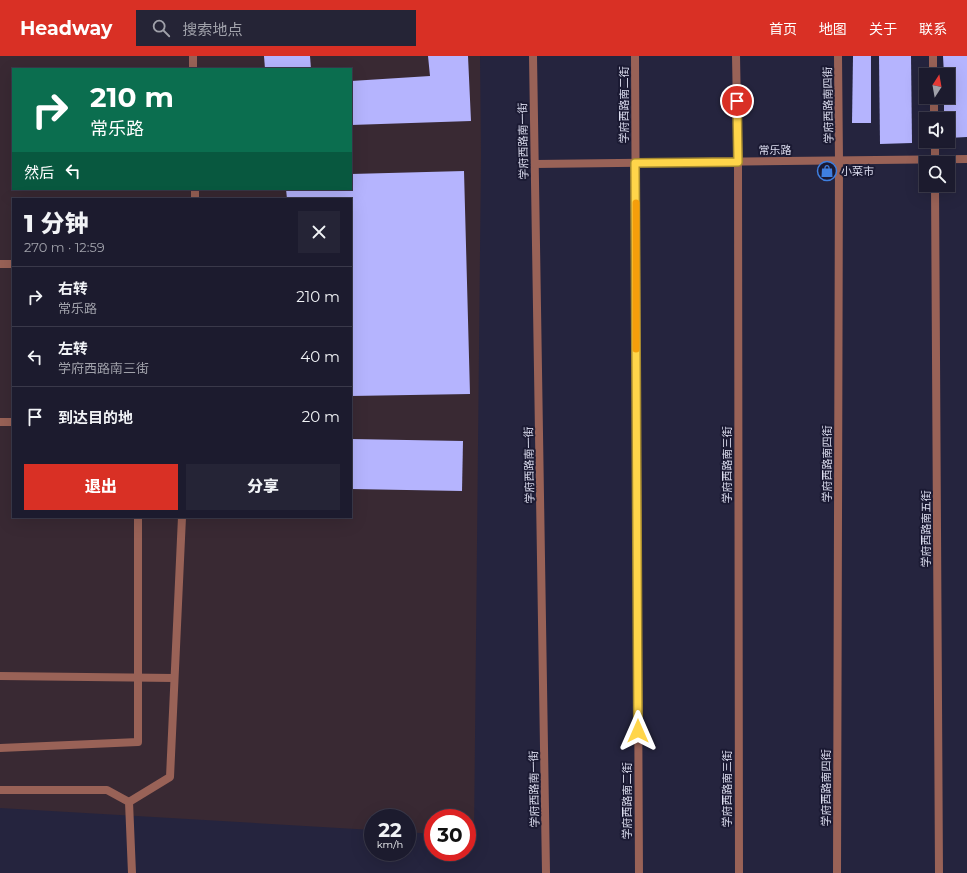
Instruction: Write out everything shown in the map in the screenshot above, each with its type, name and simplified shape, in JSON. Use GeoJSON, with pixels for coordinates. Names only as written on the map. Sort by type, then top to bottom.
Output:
{"type":"FeatureCollection","features":[{"type":"Feature","properties":{"kind":"street"},"geometry":{"type":"LineString","coordinates":[[193,56],[193,68]]}},
{"type":"Feature","properties":{"kind":"street","name":"学府西路南一街"},"geometry":{"type":"LineString","coordinates":[[533,56],[546,873]]}},
{"type":"Feature","properties":{"kind":"street","name":"学府西路南二街"},"geometry":{"type":"LineString","coordinates":[[635,56],[638,873]]}},
{"type":"Feature","properties":{"kind":"street","name":"学府西路南三街"},"geometry":{"type":"LineString","coordinates":[[736,56],[738,162],[738,873]]}},
{"type":"Feature","properties":{"kind":"street","name":"学府西路南四街"},"geometry":{"type":"LineString","coordinates":[[837,873],[838,56]]}},
{"type":"Feature","properties":{"kind":"street"},"geometry":{"type":"LineString","coordinates":[[933,56],[933,68]]}},
{"type":"Feature","properties":{"kind":"street","name":"常乐路"},"geometry":{"type":"LineString","coordinates":[[955,160],[967,159]]}},
{"type":"Feature","properties":{"kind":"street","name":"常乐路"},"geometry":{"type":"LineString","coordinates":[[535,164],[919,161]]}},
{"type":"Feature","properties":{"kind":"street","name":"学府西路南五街"},"geometry":{"type":"LineString","coordinates":[[935,192],[939,873]]}},
{"type":"Feature","properties":{"kind":"street"},"geometry":{"type":"LineString","coordinates":[[0,264],[12,264]]}},
{"type":"Feature","properties":{"kind":"street"},"geometry":{"type":"LineString","coordinates":[[0,422],[12,422]]}},
{"type":"Feature","properties":{"kind":"street"},"geometry":{"type":"LineString","coordinates":[[0,748],[138,742],[138,518]]}},
{"type":"Feature","properties":{"kind":"street"},"geometry":{"type":"LineString","coordinates":[[129,802],[170,777],[182,518]]}},
{"type":"Feature","properties":{"kind":"street"},"geometry":{"type":"LineString","coordinates":[[0,676],[174,678]]}},
{"type":"Feature","properties":{"kind":"street"},"geometry":{"type":"LineString","coordinates":[[0,790],[107,790],[129,802]]}},
{"type":"Feature","properties":{"kind":"street"},"geometry":{"type":"LineString","coordinates":[[129,802],[132,873]]}},
{"type":"Feature","properties":{"kind":"shaded area"},"geometry":{"type":"Polygon","coordinates":[[[0,56],[480,56],[481,155],[474,809],[424,809],[424,833],[416,833],[416,809],[364,809],[364,829],[0,808],[0,56]]]}},
{"type":"Feature","properties":{"kind":"building"},"geometry":{"type":"Polygon","coordinates":[[[264,56],[310,56],[311,68],[265,68],[264,56]]]}},
{"type":"Feature","properties":{"kind":"building"},"geometry":{"type":"Polygon","coordinates":[[[428,56],[468,56],[471,121],[352,125],[352,81],[430,76],[428,56]]]}},
{"type":"Feature","properties":{"kind":"building"},"geometry":{"type":"Polygon","coordinates":[[[853,56],[871,56],[871,123],[852,123],[853,56]]]}},
{"type":"Feature","properties":{"kind":"building"},"geometry":{"type":"Polygon","coordinates":[[[879,56],[911,56],[912,143],[880,144],[879,56]]]}},
{"type":"Feature","properties":{"kind":"building"},"geometry":{"type":"Polygon","coordinates":[[[943,56],[967,56],[967,137],[955,138],[955,112],[944,112],[944,104],[955,104],[955,68],[944,68],[943,56]]]}},
{"type":"Feature","properties":{"kind":"building"},"geometry":{"type":"Polygon","coordinates":[[[464,171],[470,394],[352,396],[352,198],[287,198],[286,190],[352,190],[352,174],[464,171]]]}},
{"type":"Feature","properties":{"kind":"building"},"geometry":{"type":"Polygon","coordinates":[[[352,439],[463,441],[462,491],[352,489],[352,439]]]}},
{"type":"Feature","properties":{"kind":"slow traffic"},"geometry":{"type":"LineString","coordinates":[[636,203],[636,349]]}},
{"type":"Feature","properties":{"kind":"place","name":"小菜市"},"geometry":{"type":"Point","coordinates":[827,171]}},
{"type":"Feature","properties":{"kind":"route"},"geometry":{"type":"LineString","coordinates":[[638,731],[635,163],[738,162],[737,101]]}}]}
